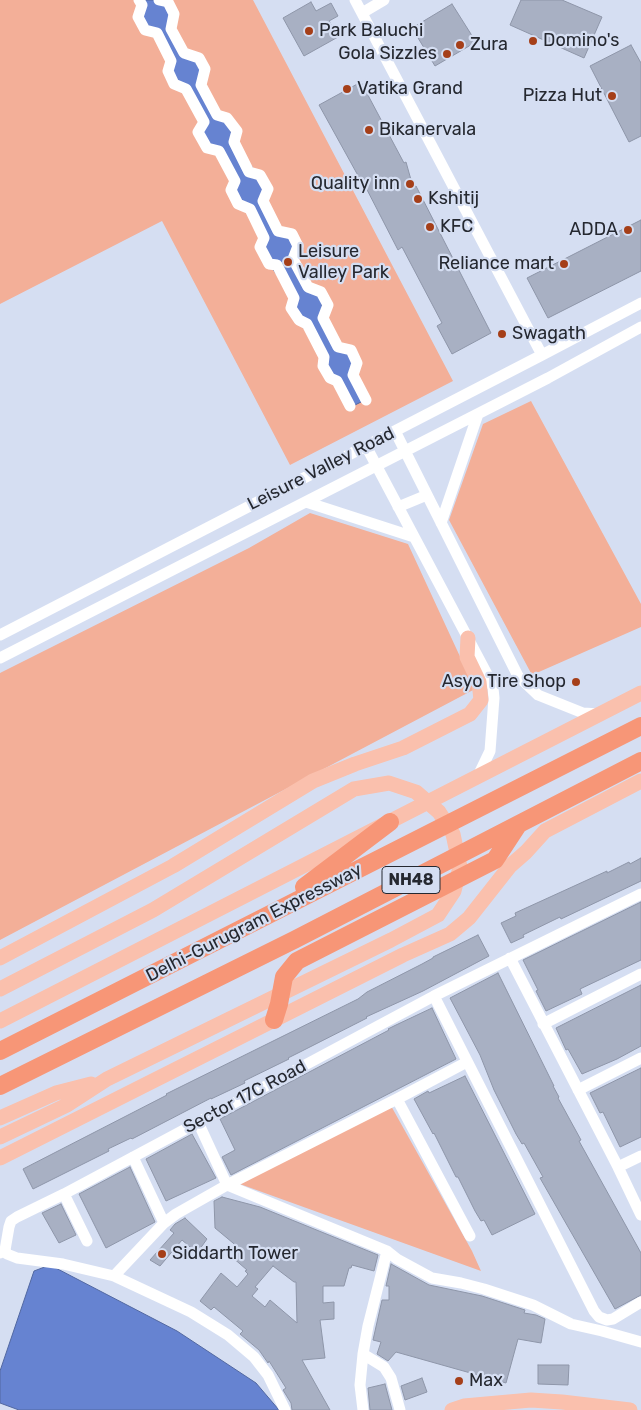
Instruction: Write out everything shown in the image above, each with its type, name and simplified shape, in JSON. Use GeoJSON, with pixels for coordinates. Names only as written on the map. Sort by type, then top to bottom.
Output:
{"type":"FeatureCollection","features":[{"type":"Feature","properties":{"kind":"highway","name":"Delhi-Gurugram Expressway"},"geometry":{"type":"LineString","coordinates":[[0,1051],[641,726]]}},
{"type":"Feature","properties":{"kind":"highway","name":"Delhi-Gurugram Expressway"},"geometry":{"type":"LineString","coordinates":[[0,1086],[302,936],[637,764]]}},
{"type":"Feature","properties":{"kind":"highway"},"geometry":{"type":"LineString","coordinates":[[267,915],[390,822]]}},
{"type":"Feature","properties":{"kind":"highway"},"geometry":{"type":"LineString","coordinates":[[274,1020],[284,977],[297,961],[495,860],[519,824]]}},
{"type":"Feature","properties":{"kind":"main road"},"geometry":{"type":"LineString","coordinates":[[0,958],[173,866],[313,781],[355,764],[403,748],[470,714],[481,700],[479,682],[467,657],[468,638]]}},
{"type":"Feature","properties":{"kind":"main road"},"geometry":{"type":"LineString","coordinates":[[0,1020],[641,693]]}},
{"type":"Feature","properties":{"kind":"main road"},"geometry":{"type":"LineString","coordinates":[[0,1158],[403,955],[450,934],[469,918],[510,866],[545,831],[641,781]]}},
{"type":"Feature","properties":{"kind":"main road"},"geometry":{"type":"LineString","coordinates":[[0,989],[153,910],[354,789],[389,783],[416,792],[438,812],[453,834],[460,868],[454,892],[438,915],[391,940],[107,1079],[67,1105],[0,1138]]}},
{"type":"Feature","properties":{"kind":"main road"},"geometry":{"type":"LineString","coordinates":[[0,1118],[56,1093],[107,1079]]}},
{"type":"Feature","properties":{"kind":"main road"},"geometry":{"type":"LineString","coordinates":[[452,1410],[472,1405],[531,1400],[630,1410]]}},
{"type":"Feature","properties":{"kind":"street"},"geometry":{"type":"LineString","coordinates":[[159,0],[168,2],[174,14],[171,29],[184,53],[199,58],[205,69],[201,85],[217,115],[227,118],[237,131],[234,142],[249,172],[260,175],[268,189],[263,201],[278,231],[292,234],[298,246],[293,259],[308,288],[321,292],[328,305],[323,318],[338,347],[351,350],[357,363],[353,375],[366,400]]}},
{"type":"Feature","properties":{"kind":"street"},"geometry":{"type":"LineString","coordinates":[[355,0],[542,356]]}},
{"type":"Feature","properties":{"kind":"street"},"geometry":{"type":"LineString","coordinates":[[362,13],[384,0]]}},
{"type":"Feature","properties":{"kind":"street"},"geometry":{"type":"LineString","coordinates":[[145,2],[138,17],[145,30],[157,33],[172,61],[168,71],[174,84],[186,88],[204,122],[198,132],[207,148],[219,150],[235,181],[231,190],[238,204],[250,208],[264,238],[260,247],[269,264],[277,265],[294,298],[291,308],[299,320],[307,324],[324,357],[323,366],[330,378],[337,381],[350,406]]}},
{"type":"Feature","properties":{"kind":"street","name":"Leisure Valley Road"},"geometry":{"type":"LineString","coordinates":[[0,635],[542,356],[641,303]]}},
{"type":"Feature","properties":{"kind":"street","name":"Leisure Valley Road"},"geometry":{"type":"LineString","coordinates":[[0,658],[478,414],[641,327]]}},
{"type":"Feature","properties":{"kind":"street"},"geometry":{"type":"LineString","coordinates":[[441,523],[478,414]]}},
{"type":"Feature","properties":{"kind":"street"},"geometry":{"type":"LineString","coordinates":[[395,431],[518,676],[538,695],[583,713],[599,714]]}},
{"type":"Feature","properties":{"kind":"street"},"geometry":{"type":"LineString","coordinates":[[366,446],[493,688],[490,751],[478,776]]}},
{"type":"Feature","properties":{"kind":"street"},"geometry":{"type":"LineString","coordinates":[[398,507],[427,495]]}},
{"type":"Feature","properties":{"kind":"street"},"geometry":{"type":"LineString","coordinates":[[306,502],[414,537]]}},
{"type":"Feature","properties":{"kind":"street","name":"Sector 17C Road"},"geometry":{"type":"LineString","coordinates":[[2,1252],[7,1233],[12,1221],[16,1217],[64,1194],[434,996],[641,894]]}},
{"type":"Feature","properties":{"kind":"street"},"geometry":{"type":"LineString","coordinates":[[510,958],[641,1215]]}},
{"type":"Feature","properties":{"kind":"street"},"geometry":{"type":"LineString","coordinates":[[543,1024],[641,974]]}},
{"type":"Feature","properties":{"kind":"street"},"geometry":{"type":"LineString","coordinates":[[434,996],[594,1311],[599,1317],[607,1320],[641,1302]]}},
{"type":"Feature","properties":{"kind":"street"},"geometry":{"type":"LineString","coordinates":[[578,1090],[641,1058]]}},
{"type":"Feature","properties":{"kind":"street"},"geometry":{"type":"LineString","coordinates":[[114,1276],[164,1223],[176,1214],[227,1185],[467,1062]]}},
{"type":"Feature","properties":{"kind":"street"},"geometry":{"type":"LineString","coordinates":[[397,1099],[470,1236]]}},
{"type":"Feature","properties":{"kind":"street"},"geometry":{"type":"LineString","coordinates":[[198,1122],[227,1185],[387,1251],[397,1259],[432,1278],[484,1289],[533,1305],[571,1324],[641,1342]]}},
{"type":"Feature","properties":{"kind":"street"},"geometry":{"type":"LineString","coordinates":[[618,1167],[641,1156]]}},
{"type":"Feature","properties":{"kind":"street"},"geometry":{"type":"LineString","coordinates":[[133,1157],[164,1223]]}},
{"type":"Feature","properties":{"kind":"street"},"geometry":{"type":"LineString","coordinates":[[64,1194],[87,1241]]}},
{"type":"Feature","properties":{"kind":"street"},"geometry":{"type":"LineString","coordinates":[[363,1410],[360,1385],[363,1354],[387,1251]]}},
{"type":"Feature","properties":{"kind":"street"},"geometry":{"type":"LineString","coordinates":[[2,1252],[17,1258],[63,1264],[114,1276],[191,1312],[228,1335],[254,1357],[268,1375],[285,1410]]}},
{"type":"Feature","properties":{"kind":"street"},"geometry":{"type":"LineString","coordinates":[[363,1354],[384,1367],[391,1378],[400,1410]]}},
{"type":"Feature","properties":{"kind":"shaded area","name":"Leisure Valley Park"},"geometry":{"type":"Polygon","coordinates":[[[0,0],[253,0],[453,381],[290,465],[162,221],[0,304],[0,0]]]}},
{"type":"Feature","properties":{"kind":"shaded area"},"geometry":{"type":"Polygon","coordinates":[[[531,401],[641,604],[641,627],[532,675],[449,520],[483,424],[531,401]]]}},
{"type":"Feature","properties":{"kind":"shaded area"},"geometry":{"type":"Polygon","coordinates":[[[310,513],[408,544],[475,689],[0,940],[0,673],[249,548],[310,513]]]}},
{"type":"Feature","properties":{"kind":"shaded area"},"geometry":{"type":"Polygon","coordinates":[[[390,1104],[472,1251],[481,1271],[237,1183],[390,1104]]]}},
{"type":"Feature","properties":{"kind":"water"},"geometry":{"type":"Polygon","coordinates":[[[139,0],[168,2],[171,29],[184,53],[199,58],[201,85],[217,115],[227,118],[234,142],[268,189],[263,201],[278,231],[292,234],[293,259],[308,287],[321,292],[323,318],[338,347],[351,350],[353,375],[365,400],[351,407],[299,320],[294,298],[269,264],[264,238],[250,209],[238,204],[235,181],[219,151],[207,148],[198,132],[204,122],[186,89],[174,84],[157,33],[145,30],[139,0]]]}},
{"type":"Feature","properties":{"kind":"water"},"geometry":{"type":"Polygon","coordinates":[[[50,1265],[177,1331],[256,1383],[279,1410],[19,1410],[0,1403],[0,1371],[34,1271],[50,1265]]]}},
{"type":"Feature","properties":{"kind":"building"},"geometry":{"type":"Polygon","coordinates":[[[521,0],[562,0],[602,17],[584,58],[510,25],[521,0]]]}},
{"type":"Feature","properties":{"kind":"building"},"geometry":{"type":"Polygon","coordinates":[[[311,2],[316,11],[331,3],[338,16],[329,21],[338,37],[304,56],[283,18],[311,2]]]}},
{"type":"Feature","properties":{"kind":"building"},"geometry":{"type":"Polygon","coordinates":[[[452,4],[476,42],[435,66],[412,28],[452,4]]]}},
{"type":"Feature","properties":{"kind":"building"},"geometry":{"type":"Polygon","coordinates":[[[631,45],[641,63],[641,136],[629,142],[590,66],[631,45]]]}},
{"type":"Feature","properties":{"kind":"building"},"geometry":{"type":"Polygon","coordinates":[[[361,82],[404,163],[406,162],[413,187],[416,186],[491,333],[452,354],[437,326],[442,323],[402,247],[398,250],[362,180],[319,105],[361,82]]]}},
{"type":"Feature","properties":{"kind":"building"},"geometry":{"type":"Polygon","coordinates":[[[641,220],[641,271],[548,318],[527,278],[641,220]]]}},
{"type":"Feature","properties":{"kind":"building"},"geometry":{"type":"Polygon","coordinates":[[[641,858],[641,881],[561,919],[560,917],[511,943],[501,923],[516,916],[515,913],[607,871],[607,873],[641,858]]]}},
{"type":"Feature","properties":{"kind":"building"},"geometry":{"type":"Polygon","coordinates":[[[641,902],[641,960],[580,989],[582,994],[546,1011],[523,960],[641,902]]]}},
{"type":"Feature","properties":{"kind":"building"},"geometry":{"type":"Polygon","coordinates":[[[478,935],[489,956],[423,991],[366,1017],[244,1081],[245,1083],[108,1149],[109,1151],[33,1189],[23,1169],[166,1094],[358,999],[367,992],[478,935]]]}},
{"type":"Feature","properties":{"kind":"building"},"geometry":{"type":"Polygon","coordinates":[[[498,973],[554,1086],[558,1098],[581,1140],[579,1141],[641,1253],[641,1295],[615,1309],[540,1178],[543,1177],[524,1143],[522,1144],[516,1134],[494,1090],[480,1055],[450,998],[498,973]]]}},
{"type":"Feature","properties":{"kind":"building"},"geometry":{"type":"Polygon","coordinates":[[[641,985],[641,1046],[582,1074],[568,1049],[566,1050],[556,1028],[641,985]]]}},
{"type":"Feature","properties":{"kind":"building"},"geometry":{"type":"Polygon","coordinates":[[[432,1008],[456,1059],[231,1175],[222,1157],[235,1150],[220,1119],[388,1029],[432,1008]]]}},
{"type":"Feature","properties":{"kind":"building"},"geometry":{"type":"Polygon","coordinates":[[[641,1068],[641,1137],[620,1147],[603,1112],[600,1113],[590,1093],[641,1068]]]}},
{"type":"Feature","properties":{"kind":"building"},"geometry":{"type":"Polygon","coordinates":[[[465,1076],[535,1214],[492,1235],[484,1220],[481,1221],[475,1211],[414,1099],[428,1091],[429,1093],[465,1076]]]}},
{"type":"Feature","properties":{"kind":"building"},"geometry":{"type":"Polygon","coordinates":[[[192,1134],[216,1178],[166,1201],[146,1159],[192,1134]]]}},
{"type":"Feature","properties":{"kind":"building"},"geometry":{"type":"Polygon","coordinates":[[[130,1167],[155,1222],[106,1248],[79,1194],[130,1167]]]}},
{"type":"Feature","properties":{"kind":"building"},"geometry":{"type":"Polygon","coordinates":[[[222,1197],[260,1207],[378,1255],[374,1271],[352,1265],[349,1268],[344,1286],[323,1286],[323,1303],[334,1302],[334,1319],[320,1320],[325,1358],[302,1360],[330,1410],[292,1410],[291,1403],[283,1390],[286,1388],[269,1361],[268,1363],[259,1350],[240,1334],[243,1331],[214,1307],[211,1310],[200,1301],[221,1273],[237,1287],[248,1274],[245,1271],[247,1270],[232,1257],[239,1248],[215,1228],[214,1201],[222,1197]],[[273,1266],[255,1287],[258,1289],[252,1296],[265,1307],[270,1300],[297,1323],[296,1282],[273,1266]]]}},
{"type":"Feature","properties":{"kind":"building"},"geometry":{"type":"Polygon","coordinates":[[[61,1204],[76,1235],[59,1243],[42,1213],[61,1204]]]}},
{"type":"Feature","properties":{"kind":"building"},"geometry":{"type":"Polygon","coordinates":[[[185,1218],[207,1239],[197,1253],[182,1240],[160,1266],[150,1260],[174,1233],[170,1230],[175,1224],[185,1218]]]}},
{"type":"Feature","properties":{"kind":"building"},"geometry":{"type":"Polygon","coordinates":[[[391,1264],[429,1285],[482,1296],[525,1310],[524,1313],[545,1319],[541,1343],[518,1339],[506,1383],[396,1352],[388,1361],[377,1354],[381,1342],[373,1340],[382,1300],[389,1300],[389,1286],[386,1286],[391,1264]]]}},
{"type":"Feature","properties":{"kind":"building"},"geometry":{"type":"Polygon","coordinates":[[[538,1365],[569,1365],[568,1385],[538,1384],[538,1365]]]}},
{"type":"Feature","properties":{"kind":"building"},"geometry":{"type":"Polygon","coordinates":[[[422,1378],[427,1392],[405,1400],[401,1386],[422,1378]]]}},
{"type":"Feature","properties":{"kind":"building"},"geometry":{"type":"Polygon","coordinates":[[[385,1384],[392,1410],[370,1410],[368,1388],[385,1384]]]}},
{"type":"Feature","properties":{"kind":"place","name":"Park Baluchi"},"geometry":{"type":"Point","coordinates":[309,31]}},
{"type":"Feature","properties":{"kind":"place","name":"Domino's"},"geometry":{"type":"Point","coordinates":[533,41]}},
{"type":"Feature","properties":{"kind":"place","name":"Zura"},"geometry":{"type":"Point","coordinates":[460,45]}},
{"type":"Feature","properties":{"kind":"place","name":"Gola Sizzles"},"geometry":{"type":"Point","coordinates":[447,54]}},
{"type":"Feature","properties":{"kind":"place","name":"Vatika Grand"},"geometry":{"type":"Point","coordinates":[347,89]}},
{"type":"Feature","properties":{"kind":"place","name":"Pizza Hut"},"geometry":{"type":"Point","coordinates":[612,96]}},
{"type":"Feature","properties":{"kind":"place","name":"Bikanervala"},"geometry":{"type":"Point","coordinates":[369,130]}},
{"type":"Feature","properties":{"kind":"place","name":"Quality inn"},"geometry":{"type":"Point","coordinates":[410,184]}},
{"type":"Feature","properties":{"kind":"place","name":"Kshitij"},"geometry":{"type":"Point","coordinates":[418,199]}},
{"type":"Feature","properties":{"kind":"place","name":"KFC"},"geometry":{"type":"Point","coordinates":[430,227]}},
{"type":"Feature","properties":{"kind":"place","name":"ADDA"},"geometry":{"type":"Point","coordinates":[628,230]}},
{"type":"Feature","properties":{"kind":"place","name":"Leisure Valley Park"},"geometry":{"type":"Point","coordinates":[288,262]}},
{"type":"Feature","properties":{"kind":"place","name":"Reliance mart"},"geometry":{"type":"Point","coordinates":[564,264]}},
{"type":"Feature","properties":{"kind":"place","name":"Swagath"},"geometry":{"type":"Point","coordinates":[502,334]}},
{"type":"Feature","properties":{"kind":"place","name":"Asyo Tire Shop"},"geometry":{"type":"Point","coordinates":[576,682]}},
{"type":"Feature","properties":{"kind":"place","name":"Siddarth Tower"},"geometry":{"type":"Point","coordinates":[162,1254]}},
{"type":"Feature","properties":{"kind":"place","name":"Max"},"geometry":{"type":"Point","coordinates":[459,1381]}}]}
